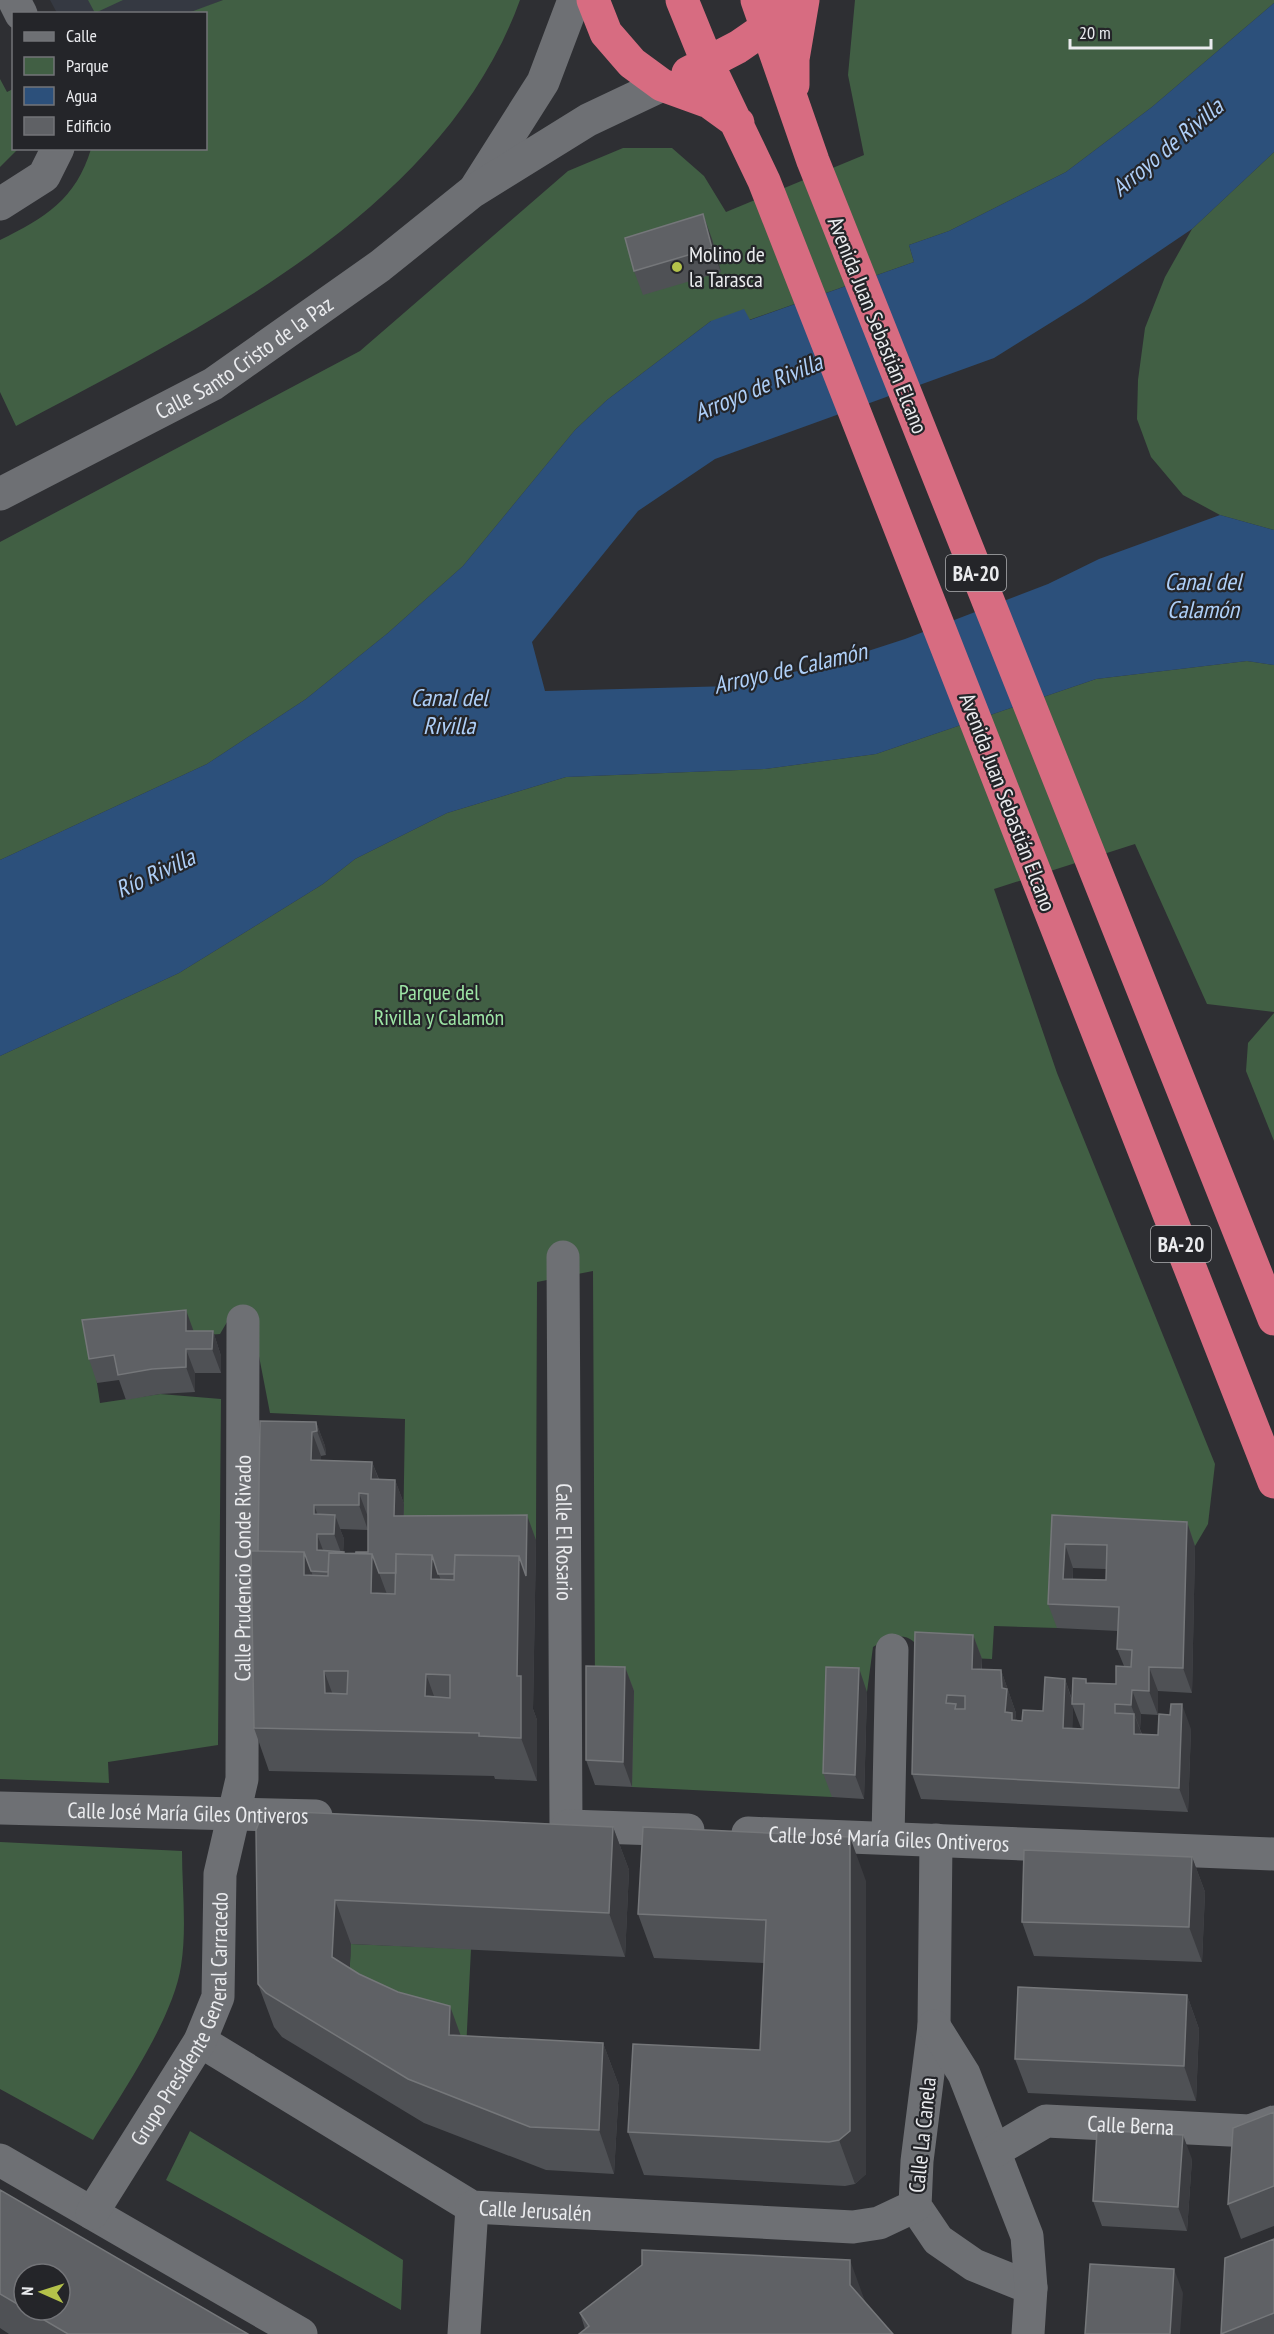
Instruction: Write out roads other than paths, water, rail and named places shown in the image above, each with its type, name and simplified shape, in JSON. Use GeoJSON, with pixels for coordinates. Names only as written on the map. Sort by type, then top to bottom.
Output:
{"type":"FeatureCollection","features":[{"type":"Feature","properties":{"kind":"highway"},"geometry":{"type":"LineString","coordinates":[[593,0],[606,33],[632,63],[662,85],[709,102],[738,123]]}},
{"type":"Feature","properties":{"kind":"highway","name":"BA-20"},"geometry":{"type":"LineString","coordinates":[[682,0],[708,64],[738,123]]}},
{"type":"Feature","properties":{"kind":"highway"},"geometry":{"type":"LineString","coordinates":[[662,85],[708,64],[762,14],[785,0]]}},
{"type":"Feature","properties":{"kind":"highway"},"geometry":{"type":"LineString","coordinates":[[792,99],[794,59],[803,0]]}},
{"type":"Feature","properties":{"kind":"highway","name":"BA-20"},"geometry":{"type":"LineString","coordinates":[[762,14],[792,99]]}},
{"type":"Feature","properties":{"kind":"highway","name":"Avenida Juan Sebastián Elcano"},"geometry":{"type":"LineString","coordinates":[[792,99],[813,161],[1139,986],[1274,1319]]}},
{"type":"Feature","properties":{"kind":"highway","name":"Avenida Juan Sebastián Elcano"},"geometry":{"type":"LineString","coordinates":[[738,123],[764,181],[1274,1482]]}},
{"type":"Feature","properties":{"kind":"street"},"geometry":{"type":"LineString","coordinates":[[472,192],[543,82],[574,0]]}},
{"type":"Feature","properties":{"kind":"street"},"geometry":{"type":"LineString","coordinates":[[472,192],[588,120],[662,85]]}},
{"type":"Feature","properties":{"kind":"street"},"geometry":{"type":"LineString","coordinates":[[0,204],[44,176],[57,150]]}},
{"type":"Feature","properties":{"kind":"street","name":"Calle Santo Cristo de la Paz"},"geometry":{"type":"LineString","coordinates":[[0,494],[213,384],[380,266],[472,192]]}},
{"type":"Feature","properties":{"kind":"street","name":"Calle El Rosario"},"geometry":{"type":"LineString","coordinates":[[563,1257],[566,1826]]}},
{"type":"Feature","properties":{"kind":"street","name":"Calle Prudencio Conde Rivado"},"geometry":{"type":"LineString","coordinates":[[234,1812],[242,1779],[243,1321]]}},
{"type":"Feature","properties":{"kind":"street"},"geometry":{"type":"LineString","coordinates":[[888,1838],[892,1650]]}},
{"type":"Feature","properties":{"kind":"street","name":"Calle José María Giles Ontiveros"},"geometry":{"type":"LineString","coordinates":[[0,1808],[234,1812],[347,1817]]}},
{"type":"Feature","properties":{"kind":"street","name":"Grupo Presidente General Carracedo"},"geometry":{"type":"LineString","coordinates":[[92,2213],[200,2041],[218,1997],[220,1874],[234,1812]]}},
{"type":"Feature","properties":{"kind":"street","name":"Calle José María Giles Ontiveros"},"geometry":{"type":"LineString","coordinates":[[531,1824],[1274,1854]]}},
{"type":"Feature","properties":{"kind":"street","name":"Calle La Canela"},"geometry":{"type":"LineString","coordinates":[[936,1840],[934,2026],[917,2161],[915,2206],[938,2240],[974,2265],[1031,2288]]}},
{"type":"Feature","properties":{"kind":"street","name":"Calle La Canela"},"geometry":{"type":"LineString","coordinates":[[934,2026],[964,2074],[1027,2236],[1031,2288],[1028,2334]]}},
{"type":"Feature","properties":{"kind":"street","name":"Calle Jerusalén"},"geometry":{"type":"LineString","coordinates":[[200,2041],[472,2207],[853,2227],[879,2223],[915,2206]]}},
{"type":"Feature","properties":{"kind":"street","name":"Calle Berna"},"geometry":{"type":"LineString","coordinates":[[995,2151],[1046,2121],[1250,2131],[1274,2122]]}},
{"type":"Feature","properties":{"kind":"street"},"geometry":{"type":"LineString","coordinates":[[0,2160],[301,2334]]}},
{"type":"Feature","properties":{"kind":"street"},"geometry":{"type":"LineString","coordinates":[[464,2334],[472,2207]]}},
{"type":"Feature","properties":{"kind":"water","name":"Canal del Rivilla"},"geometry":{"type":"Polygon","coordinates":[[[1274,3],[1274,152],[1192,229],[1084,302],[994,358],[715,459],[638,511],[532,642],[545,691],[732,686],[828,664],[905,639],[1048,584],[1099,559],[1220,515],[1274,530],[1274,665],[1247,661],[1096,679],[876,754],[765,769],[566,777],[447,813],[355,859],[323,884],[179,973],[0,1056],[0,860],[207,764],[306,699],[388,633],[463,566],[575,430],[607,400],[711,321],[744,309],[750,320],[914,262],[909,245],[949,231],[1066,172],[1152,107],[1274,3]]]}},
{"type":"Feature","properties":{"kind":"place","name":"Molino de la Tarasca"},"geometry":{"type":"Point","coordinates":[677,267]}},
{"type":"Feature","properties":{"kind":"water label","name":"Arroyo de Rivilla"},"geometry":{"type":"Point","coordinates":[1167,147]}},
{"type":"Feature","properties":{"kind":"water label","name":"Arroyo de Rivilla"},"geometry":{"type":"Point","coordinates":[758,387]}},
{"type":"Feature","properties":{"kind":"water label","name":"Canal del Calamón"},"geometry":{"type":"Point","coordinates":[1203,595]}},
{"type":"Feature","properties":{"kind":"water label","name":"Arroyo de Calamón"},"geometry":{"type":"Point","coordinates":[790,668]}},
{"type":"Feature","properties":{"kind":"water label","name":"Río Rivilla"},"geometry":{"type":"Point","coordinates":[155,873]}},
{"type":"Feature","properties":{"kind":"park label","name":"Parque del Rivilla y Calamón"},"geometry":{"type":"Point","coordinates":[439,1004]}}]}
